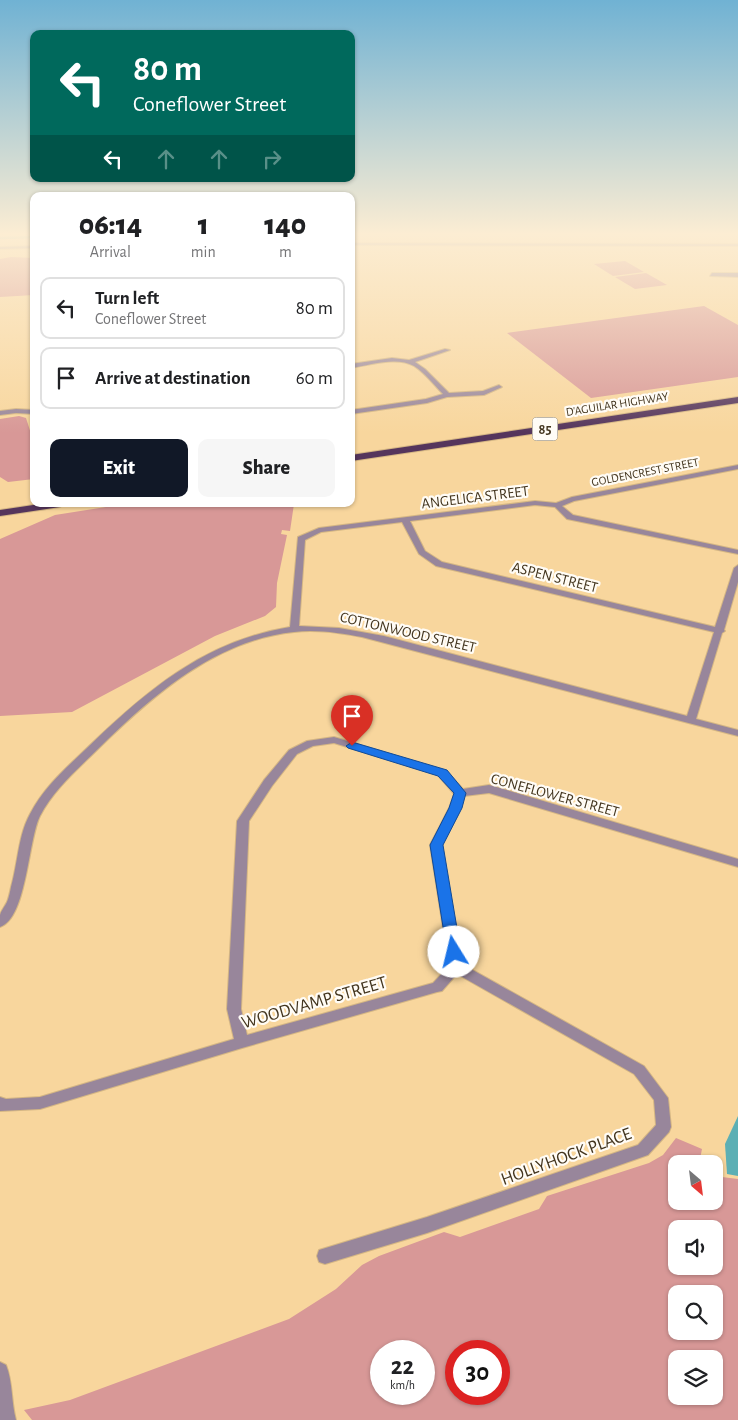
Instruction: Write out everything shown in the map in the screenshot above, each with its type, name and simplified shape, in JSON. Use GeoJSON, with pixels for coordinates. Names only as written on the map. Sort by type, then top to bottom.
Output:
{"type":"FeatureCollection","features":[{"type":"Feature","properties":{"kind":"highway","name":"D'AGUILAR HIGHWAY"},"geometry":{"type":"LineString","coordinates":[[355,457],[738,400]]}},
{"type":"Feature","properties":{"kind":"highway"},"geometry":{"type":"LineString","coordinates":[[0,513],[40,507]]}},
{"type":"Feature","properties":{"kind":"street"},"geometry":{"type":"LineString","coordinates":[[409,362],[447,350]]}},
{"type":"Feature","properties":{"kind":"street"},"geometry":{"type":"LineString","coordinates":[[355,365],[394,360],[409,362],[416,365],[447,395]]}},
{"type":"Feature","properties":{"kind":"street"},"geometry":{"type":"LineString","coordinates":[[355,411],[427,401],[447,395],[464,396],[484,393],[499,387]]}},
{"type":"Feature","properties":{"kind":"street"},"geometry":{"type":"LineString","coordinates":[[0,413],[30,412]]}},
{"type":"Feature","properties":{"kind":"street","name":"GOLDENCREST STREET"},"geometry":{"type":"LineString","coordinates":[[557,505],[572,499],[738,467]]}},
{"type":"Feature","properties":{"kind":"street","name":"ANGELICA STREET"},"geometry":{"type":"LineString","coordinates":[[294,629],[301,539],[319,530],[535,503],[557,505]]}},
{"type":"Feature","properties":{"kind":"street"},"geometry":{"type":"LineString","coordinates":[[557,505],[570,518],[738,552]]}},
{"type":"Feature","properties":{"kind":"street","name":"ASPEN STREET"},"geometry":{"type":"LineString","coordinates":[[404,520],[422,552],[439,564],[720,631]]}},
{"type":"Feature","properties":{"kind":"street"},"geometry":{"type":"LineString","coordinates":[[691,720],[738,568]]}},
{"type":"Feature","properties":{"kind":"street","name":"COTTONWOOD STREET"},"geometry":{"type":"LineString","coordinates":[[0,922],[13,900],[31,825],[52,790],[92,749],[153,693],[233,645],[262,635],[294,629],[334,629],[738,733]]}},
{"type":"Feature","properties":{"kind":"street"},"geometry":{"type":"LineString","coordinates":[[242,1042],[234,1010],[243,821],[268,783],[293,752],[311,743],[334,740],[442,773],[460,793],[455,808],[436,845],[456,968]]}},
{"type":"Feature","properties":{"kind":"street","name":"CONEFLOWER STREET"},"geometry":{"type":"LineString","coordinates":[[460,793],[489,789],[738,863]]}},
{"type":"Feature","properties":{"kind":"street","name":"WOODVAMP STREET"},"geometry":{"type":"LineString","coordinates":[[1,1107],[40,1103],[242,1042],[437,987],[456,968]]}},
{"type":"Feature","properties":{"kind":"street","name":"HOLLYHOCK PLACE"},"geometry":{"type":"LineString","coordinates":[[325,1256],[428,1225],[643,1150],[664,1128],[661,1098],[639,1070],[456,968]]}},
{"type":"Feature","properties":{"kind":"street"},"geometry":{"type":"LineString","coordinates":[[0,1371],[7,1420]]}},
{"type":"Feature","properties":{"kind":"shaded area"},"geometry":{"type":"Polygon","coordinates":[[[704,306],[738,325],[738,377],[591,398],[507,333],[704,306]]]}},
{"type":"Feature","properties":{"kind":"shaded area"},"geometry":{"type":"Polygon","coordinates":[[[19,416],[26,418],[30,430],[30,479],[8,482],[0,477],[0,419],[19,416]]]}},
{"type":"Feature","properties":{"kind":"shaded area"},"geometry":{"type":"Polygon","coordinates":[[[106,507],[294,507],[290,531],[282,530],[281,534],[287,535],[277,583],[276,607],[265,616],[215,636],[72,712],[0,716],[0,539],[55,515],[106,507]]]}},
{"type":"Feature","properties":{"kind":"shaded area"},"geometry":{"type":"Polygon","coordinates":[[[676,1138],[702,1149],[701,1155],[668,1155],[668,1210],[723,1210],[723,1177],[738,1179],[738,1420],[32,1420],[24,1410],[70,1400],[289,1319],[336,1289],[362,1265],[379,1256],[444,1232],[460,1237],[539,1209],[547,1196],[649,1163],[663,1155],[676,1138]]]}},
{"type":"Feature","properties":{"kind":"water"},"geometry":{"type":"Polygon","coordinates":[[[738,1116],[738,1176],[727,1174],[725,1144],[738,1116]]]}},
{"type":"Feature","properties":{"kind":"route"},"geometry":{"type":"LineString","coordinates":[[352,746],[442,773],[460,793],[455,808],[436,845],[454,952]]}}]}
